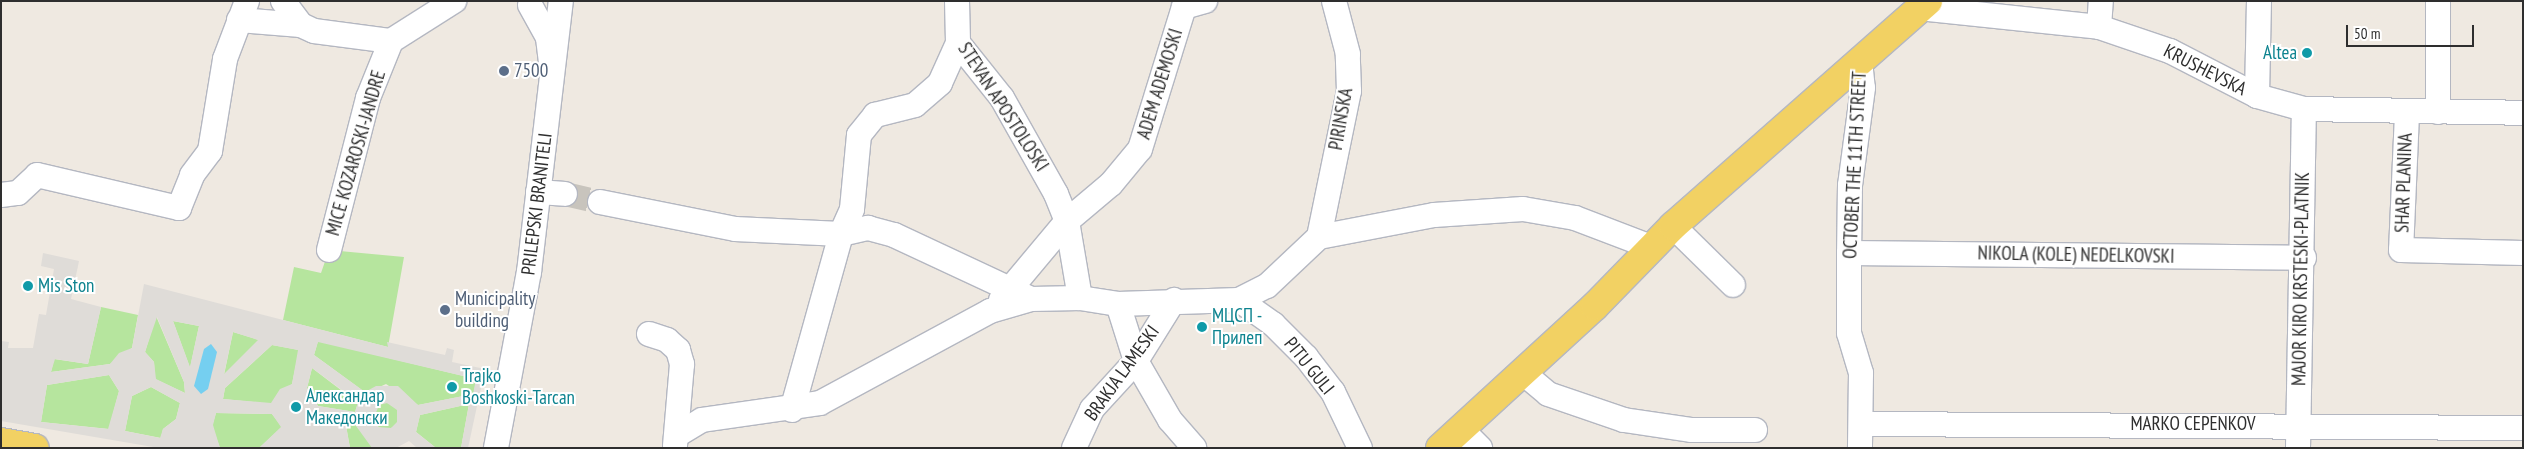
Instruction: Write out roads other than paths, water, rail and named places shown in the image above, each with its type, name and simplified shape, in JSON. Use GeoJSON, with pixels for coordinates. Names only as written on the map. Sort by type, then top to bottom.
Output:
{"type":"FeatureCollection","features":[{"type":"Feature","properties":{"kind":"main road"},"geometry":{"type":"LineString","coordinates":[[1440,448],[1522,372],[1673,226],[1923,5]]}},
{"type":"Feature","properties":{"kind":"main road"},"geometry":{"type":"LineString","coordinates":[[1,442],[34,448]]}},
{"type":"Feature","properties":{"kind":"street"},"geometry":{"type":"LineString","coordinates":[[283,1],[301,25]]}},
{"type":"Feature","properties":{"kind":"street"},"geometry":{"type":"LineString","coordinates":[[1,195],[18,193],[37,175],[179,208],[192,175],[210,151],[225,58],[243,11],[350,38],[391,41],[454,1]]}},
{"type":"Feature","properties":{"kind":"street","name":"PRILEPSKI BRANITELI"},"geometry":{"type":"LineString","coordinates":[[496,448],[529,272],[561,1]]}},
{"type":"Feature","properties":{"kind":"street","name":"STEVAN APOSTOLOSKI"},"geometry":{"type":"LineString","coordinates":[[956,1],[958,43],[1002,98],[1028,140],[1067,222],[1080,298]]}},
{"type":"Feature","properties":{"kind":"street","name":"PIRINSKA"},"geometry":{"type":"LineString","coordinates":[[1319,237],[1349,91],[1348,54],[1334,1]]}},
{"type":"Feature","properties":{"kind":"street"},"geometry":{"type":"LineString","coordinates":[[2099,27],[2101,1]]}},
{"type":"Feature","properties":{"kind":"street"},"geometry":{"type":"LineString","coordinates":[[2257,96],[2259,1]]}},
{"type":"Feature","properties":{"kind":"street"},"geometry":{"type":"LineString","coordinates":[[2438,1],[2438,112]]}},
{"type":"Feature","properties":{"kind":"street","name":"PRILEPSKI BRANITELI"},"geometry":{"type":"LineString","coordinates":[[531,3],[548,38],[552,78]]}},
{"type":"Feature","properties":{"kind":"street","name":"ADEM ADEMOSKI"},"geometry":{"type":"LineString","coordinates":[[1021,294],[1067,222],[1111,184],[1140,149],[1190,3]]}},
{"type":"Feature","properties":{"kind":"street","name":"KRUSHEVSKA"},"geometry":{"type":"LineString","coordinates":[[1923,5],[2099,27],[2170,50],[2257,96],[2304,109],[2407,114],[2438,112],[2523,113]]}},
{"type":"Feature","properties":{"kind":"street","name":"MICE KOZAROSKI-JANDRE"},"geometry":{"type":"LineString","coordinates":[[329,250],[368,98],[391,41]]}},
{"type":"Feature","properties":{"kind":"street"},"geometry":{"type":"LineString","coordinates":[[792,410],[841,234],[852,209],[859,135],[866,121],[875,114],[915,105],[940,83],[958,43]]}},
{"type":"Feature","properties":{"kind":"street","name":"OCTOBER THE 11TH STREET"},"geometry":{"type":"LineString","coordinates":[[1860,61],[1863,88],[1850,185],[1849,253],[1849,333],[1861,373],[1864,424],[1860,448]]}},
{"type":"Feature","properties":{"kind":"street","name":"MAJOR KIRO KRSTESKI-PLATNIK"},"geometry":{"type":"LineString","coordinates":[[2298,448],[2297,424],[2304,258],[2304,109]]}},
{"type":"Feature","properties":{"kind":"street","name":"SHAR PLANINA"},"geometry":{"type":"LineString","coordinates":[[2407,114],[2401,250],[2523,253]]}},
{"type":"Feature","properties":{"kind":"street"},"geometry":{"type":"LineString","coordinates":[[538,192],[565,194]]}},
{"type":"Feature","properties":{"kind":"street"},"geometry":{"type":"LineString","coordinates":[[600,202],[735,229],[841,234],[868,228],[894,234],[1021,294],[1080,298],[1118,304],[1174,300],[1239,300],[1286,271],[1319,237],[1434,215],[1522,209],[1576,218],[1651,247]]}},
{"type":"Feature","properties":{"kind":"street"},"geometry":{"type":"LineString","coordinates":[[1673,226],[1733,285]]}},
{"type":"Feature","properties":{"kind":"street","name":"NIKOLA (KOLE) NEDELKOVSKI"},"geometry":{"type":"LineString","coordinates":[[1849,253],[2304,258]]}},
{"type":"Feature","properties":{"kind":"street"},"geometry":{"type":"LineString","coordinates":[[676,442],[702,420],[792,410],[820,403],[1021,294]]}},
{"type":"Feature","properties":{"kind":"street","name":"BRAKJA LAMESKI"},"geometry":{"type":"LineString","coordinates":[[1074,448],[1092,409],[1136,361],[1174,300]]}},
{"type":"Feature","properties":{"kind":"street","name":"PITU GULI"},"geometry":{"type":"LineString","coordinates":[[1239,300],[1274,324],[1306,357],[1333,392],[1360,448]]}},
{"type":"Feature","properties":{"kind":"street"},"geometry":{"type":"LineString","coordinates":[[1118,304],[1136,361],[1170,420],[1194,448]]}},
{"type":"Feature","properties":{"kind":"street"},"geometry":{"type":"LineString","coordinates":[[649,334],[667,340],[678,350],[682,364],[676,442]]}},
{"type":"Feature","properties":{"kind":"street"},"geometry":{"type":"LineString","coordinates":[[1522,372],[1548,394],[1624,420],[1692,430],[1755,430]]}},
{"type":"Feature","properties":{"kind":"street","name":"MARKO CEPENKOV"},"geometry":{"type":"LineString","coordinates":[[1864,424],[2297,424],[2523,428]]}},
{"type":"Feature","properties":{"kind":"street"},"geometry":{"type":"LineString","coordinates":[[1461,429],[1480,448]]}},
{"type":"Feature","properties":{"kind":"water"},"geometry":{"type":"Polygon","coordinates":[[[211,344],[217,352],[208,389],[201,394],[194,386],[204,349],[211,344]]]}},
{"type":"Feature","properties":{"kind":"tunnel"},"geometry":{"type":"LineString","coordinates":[[565,194],[600,202]]}},
{"type":"Feature","properties":{"kind":"place","name":"Altea"},"geometry":{"type":"Point","coordinates":[2307,53]}},
{"type":"Feature","properties":{"kind":"place","name":"7500"},"geometry":{"type":"Point","coordinates":[504,71]}},
{"type":"Feature","properties":{"kind":"place","name":"Mis Ston"},"geometry":{"type":"Point","coordinates":[28,286]}},
{"type":"Feature","properties":{"kind":"place","name":"Municipality building"},"geometry":{"type":"Point","coordinates":[445,310]}},
{"type":"Feature","properties":{"kind":"place","name":"МЦСП - Прилеп"},"geometry":{"type":"Point","coordinates":[1202,327]}},
{"type":"Feature","properties":{"kind":"place","name":"Trajko Boshkoski-Tarcan"},"geometry":{"type":"Point","coordinates":[452,387]}},
{"type":"Feature","properties":{"kind":"place","name":"Александар Македонски"},"geometry":{"type":"Point","coordinates":[296,407]}}]}
